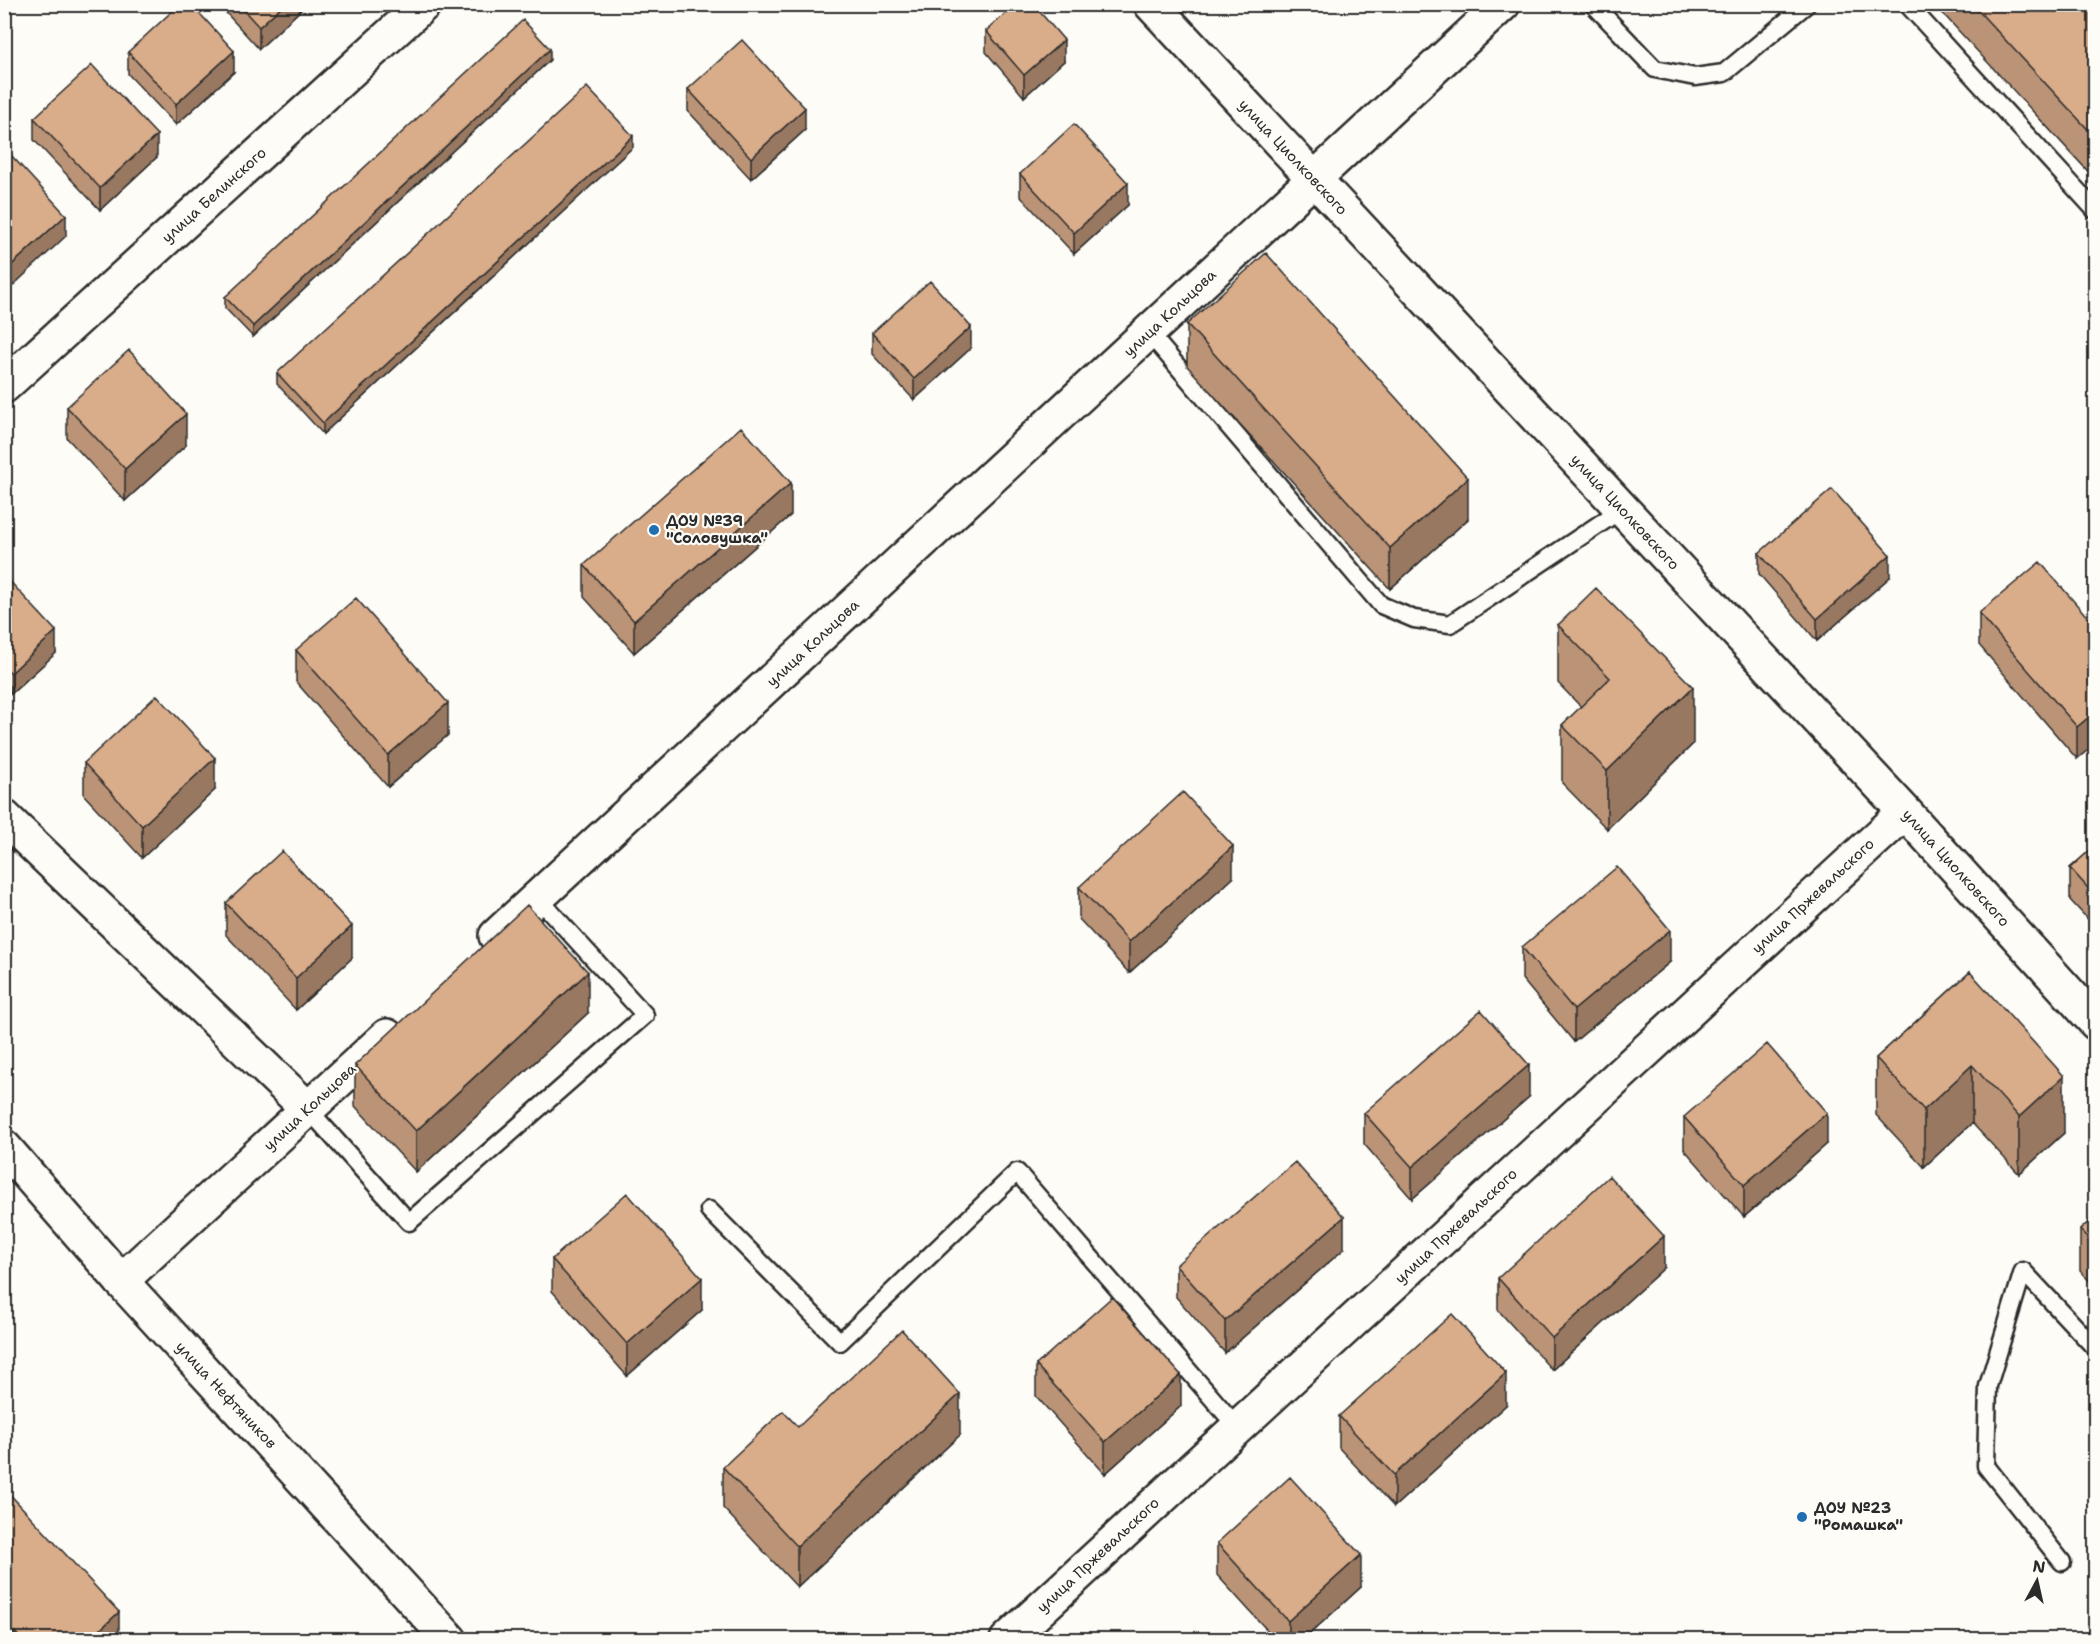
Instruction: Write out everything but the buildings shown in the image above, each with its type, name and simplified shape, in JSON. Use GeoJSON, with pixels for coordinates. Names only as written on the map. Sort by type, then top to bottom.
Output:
{"type":"FeatureCollection","features":[{"type":"Feature","properties":{"kind":"street","name":"улица Белинского"},"geometry":{"type":"LineString","coordinates":[[4,386],[424,4]]}},
{"type":"Feature","properties":{"kind":"street","name":"улица Циолковского"},"geometry":{"type":"LineString","coordinates":[[1151,4],[1905,812],[2096,1023]]}},
{"type":"Feature","properties":{"kind":"street","name":"улица Кольцова"},"geometry":{"type":"LineString","coordinates":[[475,954],[1503,4]]}},
{"type":"Feature","properties":{"kind":"street","name":"улица Пржевальского"},"geometry":{"type":"LineString","coordinates":[[1007,1640],[1905,812]]}},
{"type":"Feature","properties":{"kind":"street"},"geometry":{"type":"LineString","coordinates":[[4,817],[308,1109]]}},
{"type":"Feature","properties":{"kind":"street","name":"улица Кольцова"},"geometry":{"type":"LineString","coordinates":[[121,1281],[405,1019]]}},
{"type":"Feature","properties":{"kind":"street","name":"улица Нефтяников"},"geometry":{"type":"LineString","coordinates":[[4,1147],[121,1281],[450,1640]]}},
{"type":"Feature","properties":{"kind":"lane"},"geometry":{"type":"LineString","coordinates":[[1593,4],[1655,69],[1695,77],[1724,73],[1807,4]]}},
{"type":"Feature","properties":{"kind":"lane"},"geometry":{"type":"LineString","coordinates":[[1907,4],[2096,211]]}},
{"type":"Feature","properties":{"kind":"lane"},"geometry":{"type":"LineString","coordinates":[[1149,333],[1381,605],[1414,619],[1450,624],[1622,509]]}},
{"type":"Feature","properties":{"kind":"lane"},"geometry":{"type":"LineString","coordinates":[[308,1109],[409,1222],[645,1015],[537,897]]}},
{"type":"Feature","properties":{"kind":"lane"},"geometry":{"type":"LineString","coordinates":[[709,1210],[840,1342],[1017,1172],[1237,1427]]}},
{"type":"Feature","properties":{"kind":"lane"},"geometry":{"type":"LineString","coordinates":[[2062,1562],[1986,1466],[1988,1386],[2023,1271],[2096,1349]]}},
{"type":"Feature","properties":{"kind":"place","name":"ДОУ №39 \"Соловушка\""},"geometry":{"type":"Point","coordinates":[654,530]}},
{"type":"Feature","properties":{"kind":"place","name":"ДОУ №23 \"Ромашка\""},"geometry":{"type":"Point","coordinates":[1802,1517]}}]}
